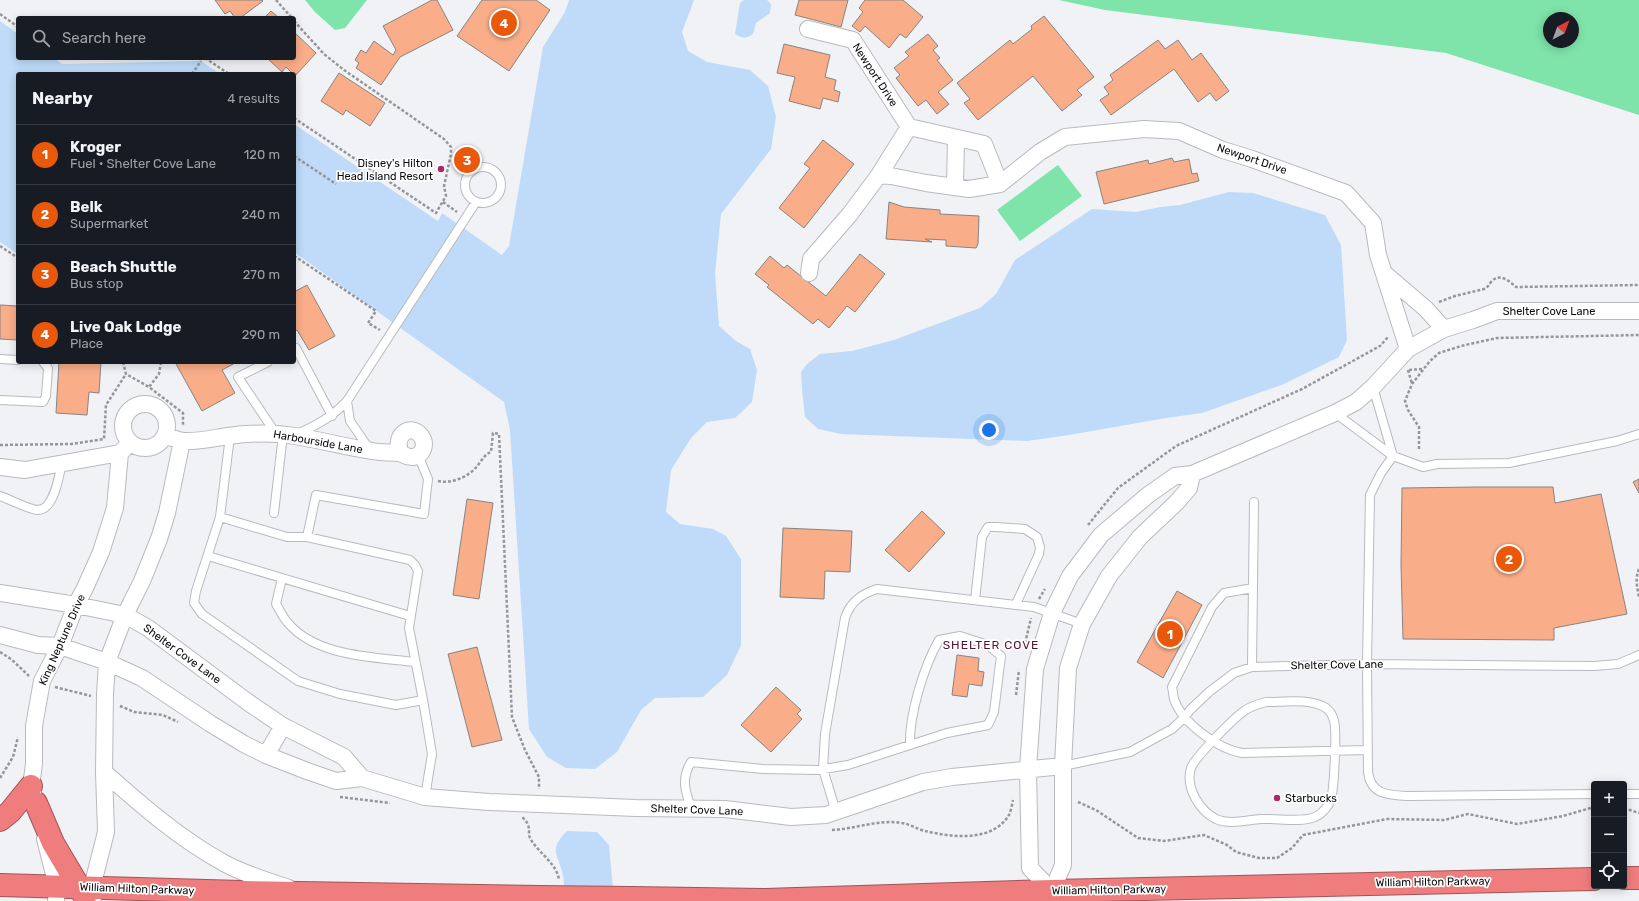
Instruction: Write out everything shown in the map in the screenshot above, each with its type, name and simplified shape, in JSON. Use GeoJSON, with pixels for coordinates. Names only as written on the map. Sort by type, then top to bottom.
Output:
{"type":"FeatureCollection","features":[{"type":"Feature","properties":{"kind":"highway"},"geometry":{"type":"LineString","coordinates":[[0,820],[33,794],[73,895]]}},
{"type":"Feature","properties":{"kind":"highway"},"geometry":{"type":"LineString","coordinates":[[1627,878],[1639,878]]}},
{"type":"Feature","properties":{"kind":"highway","name":"William Hilton Parkway"},"geometry":{"type":"LineString","coordinates":[[9,885],[73,895],[304,893],[765,900],[1052,896],[1591,879]]}},
{"type":"Feature","properties":{"kind":"highway"},"geometry":{"type":"LineString","coordinates":[[180,901],[304,893]]}},
{"type":"Feature","properties":{"kind":"street","name":"Newport Drive"},"geometry":{"type":"LineString","coordinates":[[808,29],[853,40],[909,128]]}},
{"type":"Feature","properties":{"kind":"street"},"geometry":{"type":"LineString","coordinates":[[809,273],[811,260],[850,214],[879,175],[909,128],[984,144],[1000,184]]}},
{"type":"Feature","properties":{"kind":"street","name":"Newport Drive"},"geometry":{"type":"LineString","coordinates":[[879,175],[969,189],[1000,184],[1040,152],[1065,137],[1144,129],[1179,131],[1223,150],[1346,193],[1373,223],[1378,255],[1408,349]]}},
{"type":"Feature","properties":{"kind":"street"},"geometry":{"type":"LineString","coordinates":[[955,187],[956,138]]}},
{"type":"Feature","properties":{"kind":"street"},"geometry":{"type":"LineString","coordinates":[[1383,272],[1426,309],[1444,328]]}},
{"type":"Feature","properties":{"kind":"street","name":"Shelter Cove Lane"},"geometry":{"type":"LineString","coordinates":[[1052,896],[1030,868],[1028,769],[1035,669],[1052,613],[1070,576],[1101,535],[1148,495],[1174,476],[1192,474],[1335,413],[1356,402],[1373,387],[1408,349],[1444,328],[1473,320],[1497,311],[1639,311]]}},
{"type":"Feature","properties":{"kind":"street"},"geometry":{"type":"LineString","coordinates":[[0,467],[25,470],[125,448],[149,448],[160,442],[165,436],[167,423],[161,410],[154,405],[145,404],[136,405],[129,410],[124,418],[125,448]]}},
{"type":"Feature","properties":{"kind":"street"},"geometry":{"type":"LineString","coordinates":[[401,453],[398,447],[398,440],[402,434],[408,431],[415,431],[421,435],[424,442],[424,449],[418,455]]}},
{"type":"Feature","properties":{"kind":"street","name":"Harbourside Lane"},"geometry":{"type":"LineString","coordinates":[[165,436],[182,441],[246,434],[284,434],[371,451],[401,453],[406,457],[414,457],[418,455]]}},
{"type":"Feature","properties":{"kind":"street"},"geometry":{"type":"LineString","coordinates":[[73,895],[106,832],[104,772],[107,662],[125,615],[142,581],[159,539],[167,513],[182,441]]}},
{"type":"Feature","properties":{"kind":"street","name":"King Neptune Drive"},"geometry":{"type":"LineString","coordinates":[[33,794],[34,726],[42,681],[60,646],[76,605],[101,552],[115,508],[125,448]]}},
{"type":"Feature","properties":{"kind":"street"},"geometry":{"type":"LineString","coordinates":[[1052,896],[1063,865],[1063,766],[1068,668],[1082,624],[1109,576],[1140,536],[1177,502],[1189,488],[1192,474]]}},
{"type":"Feature","properties":{"kind":"street","name":"Shelter Cove Lane"},"geometry":{"type":"LineString","coordinates":[[0,593],[76,605],[125,615],[148,628],[249,703],[283,726],[344,758],[362,778]]}},
{"type":"Feature","properties":{"kind":"street","name":"Shelter Cove Lane"},"geometry":{"type":"LineString","coordinates":[[0,635],[38,645],[60,646],[107,662],[142,678],[211,724],[266,755],[307,771],[336,781],[362,778],[425,797],[530,804],[724,809],[791,817],[826,815],[923,782],[952,777],[1063,766]]}},
{"type":"Feature","properties":{"kind":"street"},"geometry":{"type":"LineString","coordinates":[[266,755],[283,726]]}},
{"type":"Feature","properties":{"kind":"street"},"geometry":{"type":"LineString","coordinates":[[104,772],[134,799],[187,840],[224,863],[254,877],[304,893]]}},
{"type":"Feature","properties":{"kind":"lane"},"geometry":{"type":"LineString","coordinates":[[485,167],[490,168],[496,172],[501,183],[499,195],[489,202],[482,204],[476,202],[468,195],[465,184],[466,178],[474,170],[485,167]]}},
{"type":"Feature","properties":{"kind":"lane"},"geometry":{"type":"LineString","coordinates":[[284,434],[321,423],[332,416],[347,401],[390,335],[462,218],[476,202]]}},
{"type":"Feature","properties":{"kind":"lane"},"geometry":{"type":"LineString","coordinates":[[296,348],[332,416]]}},
{"type":"Feature","properties":{"kind":"lane"},"geometry":{"type":"LineString","coordinates":[[0,359],[16,360]]}},
{"type":"Feature","properties":{"kind":"lane"},"geometry":{"type":"LineString","coordinates":[[0,400],[43,402],[46,396],[48,368],[45,364]]}},
{"type":"Feature","properties":{"kind":"lane"},"geometry":{"type":"LineString","coordinates":[[264,364],[238,377],[284,434],[274,513]]}},
{"type":"Feature","properties":{"kind":"lane"},"geometry":{"type":"LineString","coordinates":[[1373,387],[1393,456]]}},
{"type":"Feature","properties":{"kind":"lane"},"geometry":{"type":"LineString","coordinates":[[347,401],[350,421],[371,451]]}},
{"type":"Feature","properties":{"kind":"lane"},"geometry":{"type":"LineString","coordinates":[[1335,413],[1393,456],[1423,467],[1438,464],[1509,463],[1617,441],[1639,434]]}},
{"type":"Feature","properties":{"kind":"lane"},"geometry":{"type":"LineString","coordinates":[[230,436],[220,517],[196,591],[194,604],[202,614],[298,681],[340,694],[396,705],[423,700]]}},
{"type":"Feature","properties":{"kind":"lane"},"geometry":{"type":"LineString","coordinates":[[307,536],[316,495],[424,514],[428,478],[418,455]]}},
{"type":"Feature","properties":{"kind":"lane"},"geometry":{"type":"LineString","coordinates":[[1393,456],[1381,473],[1370,495],[1367,664],[1369,780],[1375,789],[1383,793],[1394,795],[1591,794]]}},
{"type":"Feature","properties":{"kind":"lane"},"geometry":{"type":"LineString","coordinates":[[0,496],[37,510],[44,508],[53,499],[62,463]]}},
{"type":"Feature","properties":{"kind":"lane"},"geometry":{"type":"LineString","coordinates":[[1252,667],[1254,502]]}},
{"type":"Feature","properties":{"kind":"lane"},"geometry":{"type":"LineString","coordinates":[[220,517],[288,537],[307,536],[410,560],[415,565],[418,571],[409,628],[432,754],[425,797]]}},
{"type":"Feature","properties":{"kind":"lane"},"geometry":{"type":"LineString","coordinates":[[975,600],[982,536],[985,530],[988,527],[1025,529],[1037,537],[1040,547],[1016,604]]}},
{"type":"Feature","properties":{"kind":"lane"},"geometry":{"type":"LineString","coordinates":[[208,556],[410,616]]}},
{"type":"Feature","properties":{"kind":"lane"},"geometry":{"type":"LineString","coordinates":[[282,578],[276,604],[288,623],[311,642],[347,654],[415,662]]}},
{"type":"Feature","properties":{"kind":"lane"},"geometry":{"type":"LineString","coordinates":[[1253,588],[1224,593],[1212,607],[1172,687],[1175,700],[1185,717],[1212,741],[1233,751],[1242,753],[1368,750]]}},
{"type":"Feature","properties":{"kind":"lane"},"geometry":{"type":"LineString","coordinates":[[836,812],[823,769],[825,734],[845,618],[848,608],[857,598],[877,589],[1016,604],[1034,607],[1082,624]]}},
{"type":"Feature","properties":{"kind":"lane"},"geometry":{"type":"LineString","coordinates":[[690,808],[685,789],[685,772],[691,762],[764,769],[823,769],[848,765],[910,745],[947,733],[988,725],[994,712],[1001,656],[988,645],[960,636],[939,640],[932,652],[913,713],[910,732],[910,745]]}},
{"type":"Feature","properties":{"kind":"lane","name":"Shelter Cove Lane"},"geometry":{"type":"LineString","coordinates":[[1063,766],[1130,752],[1172,729],[1208,692],[1234,673],[1252,667],[1367,664],[1594,666],[1618,664],[1639,655]]}},
{"type":"Feature","properties":{"kind":"lane"},"geometry":{"type":"LineString","coordinates":[[1266,702],[1306,702],[1319,705],[1327,709],[1332,715],[1335,729],[1331,798],[1329,804],[1317,817],[1301,820],[1266,819],[1229,822],[1209,815],[1200,805],[1191,788],[1191,769],[1197,758],[1212,741],[1242,712],[1252,706],[1266,702]]}},
{"type":"Feature","properties":{"kind":"lane"},"geometry":{"type":"LineString","coordinates":[[1627,794],[1639,794]]}},
{"type":"Feature","properties":{"kind":"path"},"geometry":{"type":"LineString","coordinates":[[276,0],[290,16]]}},
{"type":"Feature","properties":{"kind":"path"},"geometry":{"type":"LineString","coordinates":[[0,14],[16,26]]}},
{"type":"Feature","properties":{"kind":"path"},"geometry":{"type":"LineString","coordinates":[[296,23],[324,54],[355,78],[428,127],[444,139],[451,147],[451,154],[444,186],[446,196],[443,202],[436,213],[296,119]]}},
{"type":"Feature","properties":{"kind":"path"},"geometry":{"type":"LineString","coordinates":[[208,60],[226,72]]}},
{"type":"Feature","properties":{"kind":"path"},"geometry":{"type":"LineString","coordinates":[[193,72],[201,61]]}},
{"type":"Feature","properties":{"kind":"path"},"geometry":{"type":"LineString","coordinates":[[296,157],[336,184]]}},
{"type":"Feature","properties":{"kind":"path"},"geometry":{"type":"LineString","coordinates":[[443,202],[462,218]]}},
{"type":"Feature","properties":{"kind":"path"},"geometry":{"type":"LineString","coordinates":[[0,246],[16,257]]}},
{"type":"Feature","properties":{"kind":"path"},"geometry":{"type":"LineString","coordinates":[[296,257],[376,311],[368,322],[381,331]]}},
{"type":"Feature","properties":{"kind":"path"},"geometry":{"type":"LineString","coordinates":[[1438,303],[1455,296],[1484,289],[1492,282],[1501,278],[1511,281],[1516,287],[1639,285]]}},
{"type":"Feature","properties":{"kind":"path"},"geometry":{"type":"LineString","coordinates":[[1419,449],[1419,427],[1408,410],[1405,401],[1412,384],[1422,369],[1439,353],[1461,346],[1497,338],[1639,335]]}},
{"type":"Feature","properties":{"kind":"path"},"geometry":{"type":"LineString","coordinates":[[124,364],[126,374],[149,387],[183,413],[182,441]]}},
{"type":"Feature","properties":{"kind":"path"},"geometry":{"type":"LineString","coordinates":[[149,387],[159,374],[162,364]]}},
{"type":"Feature","properties":{"kind":"path"},"geometry":{"type":"LineString","coordinates":[[1412,384],[1408,370],[1422,369]]}},
{"type":"Feature","properties":{"kind":"path"},"geometry":{"type":"LineString","coordinates":[[0,445],[71,444],[104,439],[106,405],[126,374]]}},
{"type":"Feature","properties":{"kind":"path"},"geometry":{"type":"LineString","coordinates":[[428,478],[440,481],[454,481],[467,475],[477,467],[485,456],[491,452],[492,433],[499,434],[512,717],[538,777],[539,793],[523,815],[524,820],[528,825],[529,836],[558,875]]}},
{"type":"Feature","properties":{"kind":"path"},"geometry":{"type":"LineString","coordinates":[[1639,569],[1636,585],[1639,597]]}},
{"type":"Feature","properties":{"kind":"path"},"geometry":{"type":"LineString","coordinates":[[0,652],[11,659],[32,679]]}},
{"type":"Feature","properties":{"kind":"path"},"geometry":{"type":"LineString","coordinates":[[1627,809],[1639,812]]}},
{"type":"Feature","properties":{"kind":"green space"},"geometry":{"type":"Polygon","coordinates":[[[305,0],[367,0],[345,28],[335,30],[315,12],[305,0]]]}},
{"type":"Feature","properties":{"kind":"green space"},"geometry":{"type":"Polygon","coordinates":[[[1059,0],[1639,0],[1639,115],[1446,53],[1105,10],[1059,0]]]}},
{"type":"Feature","properties":{"kind":"green space"},"geometry":{"type":"Polygon","coordinates":[[[1058,165],[1082,196],[1020,241],[997,210],[1058,165]]]}},
{"type":"Feature","properties":{"kind":"water"},"geometry":{"type":"Polygon","coordinates":[[[569,0],[694,0],[682,32],[688,51],[707,62],[750,70],[768,86],[776,117],[771,149],[721,214],[715,274],[719,326],[736,341],[750,349],[757,370],[752,402],[735,418],[707,422],[691,438],[671,470],[666,512],[680,524],[713,529],[726,536],[741,559],[741,645],[727,675],[703,697],[655,698],[641,710],[617,752],[595,769],[566,768],[547,757],[529,729],[510,430],[504,402],[296,253],[296,125],[438,221],[442,213],[502,255],[509,246],[543,47],[565,12],[569,0]]]}},
{"type":"Feature","properties":{"kind":"water"},"geometry":{"type":"Polygon","coordinates":[[[744,0],[767,0],[771,4],[770,13],[756,23],[753,34],[748,37],[735,34],[740,3],[744,0]]]}},
{"type":"Feature","properties":{"kind":"water"},"geometry":{"type":"Polygon","coordinates":[[[0,21],[16,33],[16,60],[57,60],[62,64],[201,61],[217,72],[16,72],[16,253],[0,242],[0,21]]]}},
{"type":"Feature","properties":{"kind":"water"},"geometry":{"type":"Polygon","coordinates":[[[1229,192],[1253,193],[1325,215],[1341,245],[1347,340],[1339,357],[1284,384],[1202,413],[1027,441],[841,434],[818,429],[805,417],[801,372],[807,364],[820,354],[852,351],[894,340],[980,308],[996,294],[1015,260],[1092,209],[1136,212],[1180,205],[1229,192]]]}},
{"type":"Feature","properties":{"kind":"water"},"geometry":{"type":"Polygon","coordinates":[[[567,831],[597,832],[609,845],[613,889],[562,901],[564,879],[556,853],[556,848],[557,843],[567,831]]]}},
{"type":"Feature","properties":{"kind":"building"},"geometry":{"type":"Polygon","coordinates":[[[215,0],[263,1],[243,16],[234,16],[230,11],[225,14],[215,0]]]}},
{"type":"Feature","properties":{"kind":"building"},"geometry":{"type":"Polygon","coordinates":[[[432,0],[437,0],[453,30],[400,57],[381,85],[356,68],[359,63],[355,60],[361,50],[366,53],[374,41],[393,55],[396,50],[383,26],[432,0]]]}},
{"type":"Feature","properties":{"kind":"building"},"geometry":{"type":"Polygon","coordinates":[[[482,0],[536,0],[550,10],[509,71],[457,36],[482,0]]]}},
{"type":"Feature","properties":{"kind":"building"},"geometry":{"type":"Polygon","coordinates":[[[799,0],[848,0],[841,27],[795,15],[799,0]]]}},
{"type":"Feature","properties":{"kind":"building"},"geometry":{"type":"Polygon","coordinates":[[[865,0],[903,0],[923,17],[906,38],[900,34],[889,48],[865,26],[860,32],[852,26],[863,12],[859,8],[865,0]]]}},
{"type":"Feature","properties":{"kind":"building"},"geometry":{"type":"Polygon","coordinates":[[[271,11],[277,16],[266,16],[271,11]]]}},
{"type":"Feature","properties":{"kind":"building"},"geometry":{"type":"Polygon","coordinates":[[[1044,16],[1094,77],[1077,90],[1082,95],[1062,111],[1033,76],[978,120],[964,103],[970,99],[957,83],[1010,40],[1013,44],[1032,29],[1031,26],[1044,16]]]}},
{"type":"Feature","properties":{"kind":"building"},"geometry":{"type":"Polygon","coordinates":[[[296,34],[316,53],[296,75],[296,72],[291,72],[286,67],[282,72],[269,60],[296,60],[296,34]]]}},
{"type":"Feature","properties":{"kind":"building"},"geometry":{"type":"Polygon","coordinates":[[[928,34],[938,46],[933,50],[940,58],[937,60],[953,80],[938,92],[949,104],[937,114],[926,100],[918,106],[896,78],[900,75],[894,68],[909,56],[905,52],[928,34]]]}},
{"type":"Feature","properties":{"kind":"building"},"geometry":{"type":"Polygon","coordinates":[[[1158,40],[1165,49],[1178,40],[1192,60],[1201,53],[1229,91],[1216,101],[1210,93],[1198,102],[1174,69],[1111,115],[1100,100],[1109,94],[1104,87],[1113,80],[1110,75],[1158,40]]]}},
{"type":"Feature","properties":{"kind":"building"},"geometry":{"type":"Polygon","coordinates":[[[784,44],[830,55],[825,77],[836,80],[834,90],[840,92],[838,102],[823,98],[820,109],[789,101],[795,77],[777,73],[784,44]]]}},
{"type":"Feature","properties":{"kind":"building"},"geometry":{"type":"Polygon","coordinates":[[[339,73],[385,103],[370,126],[346,110],[343,115],[321,101],[339,73]]]}},
{"type":"Feature","properties":{"kind":"building"},"geometry":{"type":"Polygon","coordinates":[[[823,140],[854,164],[804,228],[779,208],[810,168],[804,164],[823,140]]]}},
{"type":"Feature","properties":{"kind":"building"},"geometry":{"type":"Polygon","coordinates":[[[1172,158],[1174,162],[1189,159],[1192,174],[1197,173],[1199,181],[1104,204],[1096,172],[1148,160],[1149,164],[1172,158]]]}},
{"type":"Feature","properties":{"kind":"building"},"geometry":{"type":"Polygon","coordinates":[[[889,202],[904,207],[940,210],[940,214],[979,216],[978,244],[976,248],[946,246],[946,240],[925,239],[932,242],[886,239],[889,202]]]}},
{"type":"Feature","properties":{"kind":"building"},"geometry":{"type":"Polygon","coordinates":[[[860,254],[885,274],[855,312],[847,306],[829,328],[818,319],[813,324],[767,287],[769,285],[755,274],[770,256],[784,268],[787,265],[826,296],[860,254]]]}},
{"type":"Feature","properties":{"kind":"building"},"geometry":{"type":"Polygon","coordinates":[[[307,285],[335,336],[309,350],[297,330],[296,331],[296,291],[307,285]]]}},
{"type":"Feature","properties":{"kind":"building"},"geometry":{"type":"Polygon","coordinates":[[[0,305],[16,306],[16,340],[0,339],[0,305]]]}},
{"type":"Feature","properties":{"kind":"building"},"geometry":{"type":"Polygon","coordinates":[[[59,364],[101,364],[99,393],[89,392],[87,415],[56,413],[59,364]]]}},
{"type":"Feature","properties":{"kind":"building"},"geometry":{"type":"Polygon","coordinates":[[[176,364],[233,364],[222,370],[235,393],[202,411],[176,364]]]}},
{"type":"Feature","properties":{"kind":"building"},"geometry":{"type":"Polygon","coordinates":[[[1639,479],[1639,493],[1633,482],[1639,479]]]}},
{"type":"Feature","properties":{"kind":"building"},"geometry":{"type":"Polygon","coordinates":[[[1553,487],[1555,503],[1601,494],[1627,614],[1554,628],[1554,640],[1403,639],[1401,565],[1402,488],[1553,487]]]}},
{"type":"Feature","properties":{"kind":"building"},"geometry":{"type":"Polygon","coordinates":[[[467,499],[493,503],[479,599],[453,595],[467,499]]]}},
{"type":"Feature","properties":{"kind":"building"},"geometry":{"type":"Polygon","coordinates":[[[922,511],[945,533],[909,572],[885,550],[922,511]]]}},
{"type":"Feature","properties":{"kind":"building"},"geometry":{"type":"Polygon","coordinates":[[[783,528],[852,531],[850,572],[825,571],[824,599],[780,597],[783,528]]]}},
{"type":"Feature","properties":{"kind":"building"},"geometry":{"type":"Polygon","coordinates":[[[1177,591],[1202,605],[1163,678],[1137,662],[1177,591]]]}},
{"type":"Feature","properties":{"kind":"building"},"geometry":{"type":"Polygon","coordinates":[[[477,647],[502,740],[472,747],[448,654],[477,647]]]}},
{"type":"Feature","properties":{"kind":"building"},"geometry":{"type":"Polygon","coordinates":[[[957,655],[979,658],[978,671],[984,672],[982,686],[969,684],[967,697],[952,695],[957,655]]]}},
{"type":"Feature","properties":{"kind":"building"},"geometry":{"type":"Polygon","coordinates":[[[776,687],[801,710],[797,714],[802,719],[771,752],[741,725],[776,687]]]}},
{"type":"Feature","properties":{"kind":"place","name":"Live Oak Lodge"},"geometry":{"type":"Point","coordinates":[504,23]}},
{"type":"Feature","properties":{"kind":"place","name":"Beach Shuttle"},"geometry":{"type":"Point","coordinates":[467,160]}},
{"type":"Feature","properties":{"kind":"place","name":"Disney's Hilton Head Island Resort"},"geometry":{"type":"Point","coordinates":[441,169]}},
{"type":"Feature","properties":{"kind":"place","name":"Belk"},"geometry":{"type":"Point","coordinates":[1509,559]}},
{"type":"Feature","properties":{"kind":"place","name":"Kroger"},"geometry":{"type":"Point","coordinates":[1170,634]}},
{"type":"Feature","properties":{"kind":"place","name":"Starbucks"},"geometry":{"type":"Point","coordinates":[1277,798]}},
{"type":"Feature","properties":{"kind":"district","name":"SHELTER COVE"},"geometry":{"type":"Point","coordinates":[991,645]}}]}
